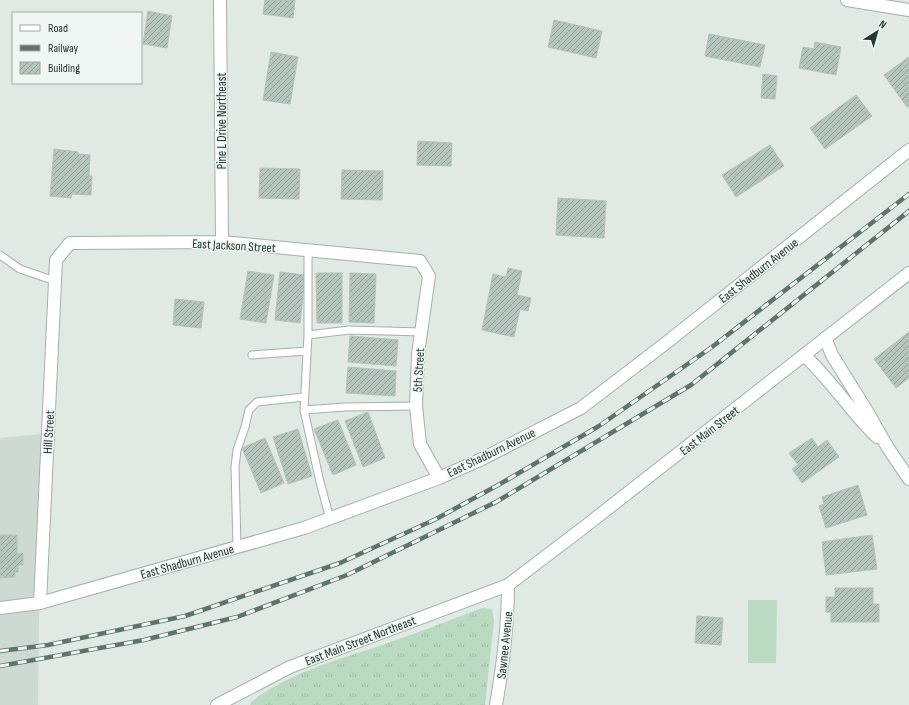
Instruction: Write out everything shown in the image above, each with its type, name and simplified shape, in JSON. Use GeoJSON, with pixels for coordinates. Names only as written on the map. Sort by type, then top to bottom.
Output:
{"type":"FeatureCollection","features":[{"type":"Feature","properties":{"kind":"street","name":"Pine L Drive Northeast"},"geometry":{"type":"LineString","coordinates":[[220,0],[222,242]]}},
{"type":"Feature","properties":{"kind":"street"},"geometry":{"type":"LineString","coordinates":[[846,0],[909,10]]}},
{"type":"Feature","properties":{"kind":"street","name":"East Shadburn Avenue"},"geometry":{"type":"LineString","coordinates":[[0,608],[40,603],[304,528],[438,478],[482,459],[580,408],[672,338],[909,150]]}},
{"type":"Feature","properties":{"kind":"street","name":"East Jackson Street"},"geometry":{"type":"LineString","coordinates":[[56,260],[70,243],[222,242],[420,261]]}},
{"type":"Feature","properties":{"kind":"street","name":"Hill Street"},"geometry":{"type":"LineString","coordinates":[[40,603],[56,260]]}},
{"type":"Feature","properties":{"kind":"street","name":"5th Street"},"geometry":{"type":"LineString","coordinates":[[420,261],[429,276],[418,354],[416,406],[420,444],[438,478]]}},
{"type":"Feature","properties":{"kind":"street","name":"East Main Street"},"geometry":{"type":"LineString","coordinates":[[508,585],[909,273]]}},
{"type":"Feature","properties":{"kind":"street"},"geometry":{"type":"LineString","coordinates":[[825,338],[832,355],[888,448],[909,479]]}},
{"type":"Feature","properties":{"kind":"street"},"geometry":{"type":"LineString","coordinates":[[804,355],[823,374],[865,425],[888,448]]}},
{"type":"Feature","properties":{"kind":"street","name":"East Main Street Northeast"},"geometry":{"type":"LineString","coordinates":[[217,705],[234,701],[290,667],[508,585]]}},
{"type":"Feature","properties":{"kind":"street","name":"Sawnee Avenue"},"geometry":{"type":"LineString","coordinates":[[496,705],[508,620],[508,585]]}},
{"type":"Feature","properties":{"kind":"lane"},"geometry":{"type":"LineString","coordinates":[[308,250],[308,335],[304,410],[330,519]]}},
{"type":"Feature","properties":{"kind":"lane"},"geometry":{"type":"LineString","coordinates":[[0,255],[20,269],[55,281]]}},
{"type":"Feature","properties":{"kind":"lane"},"geometry":{"type":"LineString","coordinates":[[308,335],[349,330],[422,332]]}},
{"type":"Feature","properties":{"kind":"lane"},"geometry":{"type":"LineString","coordinates":[[252,355],[306,351]]}},
{"type":"Feature","properties":{"kind":"lane"},"geometry":{"type":"LineString","coordinates":[[237,547],[235,466],[237,450],[249,410],[257,402],[304,397]]}},
{"type":"Feature","properties":{"kind":"lane"},"geometry":{"type":"LineString","coordinates":[[304,410],[345,407],[416,406]]}},
{"type":"Feature","properties":{"kind":"shaded area"},"geometry":{"type":"Polygon","coordinates":[[[41,434],[38,705],[0,705],[0,438],[41,434]]]}},
{"type":"Feature","properties":{"kind":"green space"},"geometry":{"type":"Polygon","coordinates":[[[748,600],[777,600],[776,663],[748,663],[748,600]]]}},
{"type":"Feature","properties":{"kind":"green space"},"geometry":{"type":"Polygon","coordinates":[[[482,608],[492,609],[494,621],[485,705],[250,705],[251,702],[266,692],[298,675],[332,661],[385,644],[482,608]]]}},
{"type":"Feature","properties":{"kind":"building"},"geometry":{"type":"Polygon","coordinates":[[[265,0],[295,0],[293,18],[263,14],[265,0]]]}},
{"type":"Feature","properties":{"kind":"building"},"geometry":{"type":"Polygon","coordinates":[[[148,11],[172,16],[167,48],[143,44],[148,11]]]}},
{"type":"Feature","properties":{"kind":"building"},"geometry":{"type":"Polygon","coordinates":[[[554,20],[602,31],[596,58],[548,47],[554,20]]]}},
{"type":"Feature","properties":{"kind":"building"},"geometry":{"type":"Polygon","coordinates":[[[709,34],[765,45],[760,67],[705,56],[709,34]]]}},
{"type":"Feature","properties":{"kind":"building"},"geometry":{"type":"Polygon","coordinates":[[[815,42],[841,47],[836,75],[799,68],[803,47],[814,49],[815,42]]]}},
{"type":"Feature","properties":{"kind":"building"},"geometry":{"type":"Polygon","coordinates":[[[271,52],[298,57],[290,104],[263,100],[271,52]]]}},
{"type":"Feature","properties":{"kind":"building"},"geometry":{"type":"Polygon","coordinates":[[[909,57],[909,106],[907,107],[884,75],[909,57]]]}},
{"type":"Feature","properties":{"kind":"building"},"geometry":{"type":"Polygon","coordinates":[[[763,74],[777,76],[775,99],[761,98],[763,74]]]}},
{"type":"Feature","properties":{"kind":"building"},"geometry":{"type":"Polygon","coordinates":[[[856,95],[872,116],[825,149],[810,128],[856,95]]]}},
{"type":"Feature","properties":{"kind":"building"},"geometry":{"type":"Polygon","coordinates":[[[418,141],[452,143],[451,166],[417,165],[418,141]]]}},
{"type":"Feature","properties":{"kind":"building"},"geometry":{"type":"Polygon","coordinates":[[[770,145],[784,166],[736,197],[722,175],[770,145]]]}},
{"type":"Feature","properties":{"kind":"building"},"geometry":{"type":"Polygon","coordinates":[[[54,149],[90,155],[89,176],[92,176],[91,195],[72,194],[71,198],[50,196],[54,149]]]}},
{"type":"Feature","properties":{"kind":"building"},"geometry":{"type":"Polygon","coordinates":[[[260,168],[300,169],[299,199],[259,198],[260,168]]]}},
{"type":"Feature","properties":{"kind":"building"},"geometry":{"type":"Polygon","coordinates":[[[342,170],[383,171],[382,200],[341,199],[342,170]]]}},
{"type":"Feature","properties":{"kind":"building"},"geometry":{"type":"Polygon","coordinates":[[[558,198],[606,201],[604,238],[556,235],[558,198]]]}},
{"type":"Feature","properties":{"kind":"building"},"geometry":{"type":"Polygon","coordinates":[[[508,268],[522,271],[517,295],[531,298],[528,311],[520,309],[514,337],[482,330],[493,274],[506,277],[508,268]]]}},
{"type":"Feature","properties":{"kind":"building"},"geometry":{"type":"Polygon","coordinates":[[[248,271],[274,275],[266,323],[240,319],[248,271]]]}},
{"type":"Feature","properties":{"kind":"building"},"geometry":{"type":"Polygon","coordinates":[[[280,272],[305,275],[300,323],[275,320],[280,272]]]}},
{"type":"Feature","properties":{"kind":"building"},"geometry":{"type":"Polygon","coordinates":[[[316,273],[342,273],[342,323],[317,323],[316,273]]]}},
{"type":"Feature","properties":{"kind":"building"},"geometry":{"type":"Polygon","coordinates":[[[350,273],[376,274],[374,323],[349,322],[350,273]]]}},
{"type":"Feature","properties":{"kind":"building"},"geometry":{"type":"Polygon","coordinates":[[[175,299],[204,302],[201,328],[173,325],[175,299]]]}},
{"type":"Feature","properties":{"kind":"building"},"geometry":{"type":"Polygon","coordinates":[[[909,332],[909,378],[896,388],[874,359],[909,332]]]}},
{"type":"Feature","properties":{"kind":"building"},"geometry":{"type":"Polygon","coordinates":[[[350,336],[398,340],[396,366],[348,362],[350,336]]]}},
{"type":"Feature","properties":{"kind":"building"},"geometry":{"type":"Polygon","coordinates":[[[348,367],[396,371],[395,396],[346,393],[348,367]]]}},
{"type":"Feature","properties":{"kind":"building"},"geometry":{"type":"Polygon","coordinates":[[[368,412],[385,458],[363,467],[345,421],[368,412]]]}},
{"type":"Feature","properties":{"kind":"building"},"geometry":{"type":"Polygon","coordinates":[[[338,420],[356,465],[333,475],[314,429],[338,420]]]}},
{"type":"Feature","properties":{"kind":"building"},"geometry":{"type":"Polygon","coordinates":[[[298,429],[312,476],[288,484],[273,437],[298,429]]]}},
{"type":"Feature","properties":{"kind":"building"},"geometry":{"type":"Polygon","coordinates":[[[265,438],[284,483],[261,493],[242,448],[265,438]]]}},
{"type":"Feature","properties":{"kind":"building"},"geometry":{"type":"Polygon","coordinates":[[[812,438],[818,447],[827,440],[839,457],[802,483],[792,469],[798,465],[789,453],[812,438]]]}},
{"type":"Feature","properties":{"kind":"building"},"geometry":{"type":"Polygon","coordinates":[[[858,485],[867,515],[826,528],[819,506],[824,504],[822,497],[858,485]]]}},
{"type":"Feature","properties":{"kind":"building"},"geometry":{"type":"Polygon","coordinates":[[[0,535],[17,535],[17,554],[23,553],[23,565],[18,565],[18,572],[15,572],[15,577],[0,578],[0,535]]]}},
{"type":"Feature","properties":{"kind":"building"},"geometry":{"type":"Polygon","coordinates":[[[872,535],[877,569],[826,575],[822,542],[872,535]]]}},
{"type":"Feature","properties":{"kind":"building"},"geometry":{"type":"Polygon","coordinates":[[[835,588],[873,588],[873,604],[879,604],[879,622],[831,622],[831,612],[826,612],[826,597],[835,597],[835,588]]]}},
{"type":"Feature","properties":{"kind":"building"},"geometry":{"type":"Polygon","coordinates":[[[697,616],[723,618],[721,645],[695,643],[697,616]]]}},
{"type":"Feature","properties":{"kind":"railway"},"geometry":{"type":"LineString","coordinates":[[0,651],[48,645],[185,616],[340,563],[436,519],[500,484],[599,426],[712,347],[909,194]]}},
{"type":"Feature","properties":{"kind":"railway"},"geometry":{"type":"LineString","coordinates":[[0,666],[144,640],[237,617],[347,575],[496,502],[691,385],[909,211]]}}]}
